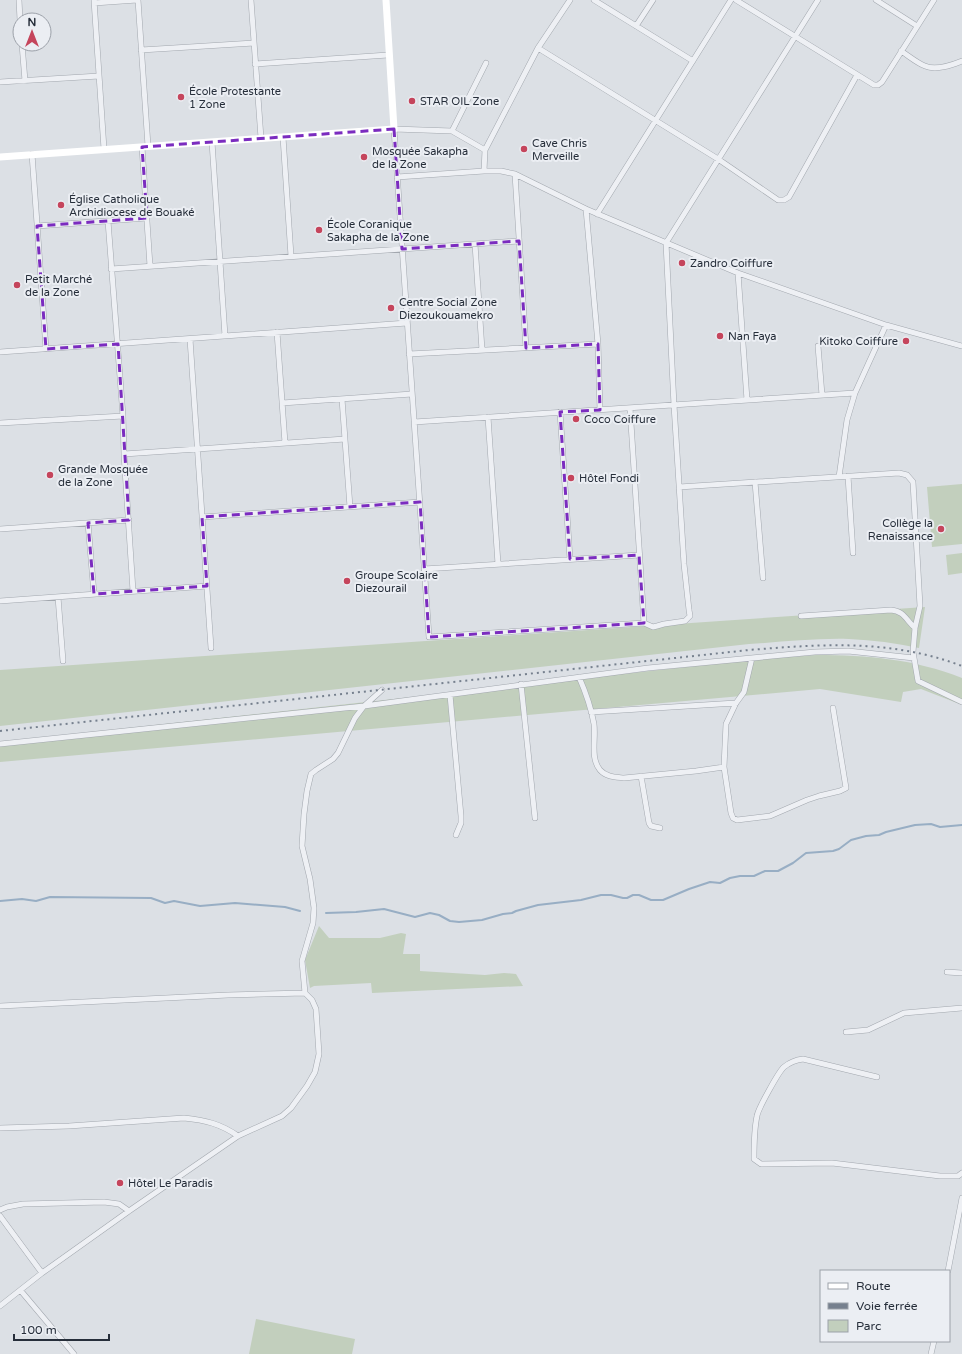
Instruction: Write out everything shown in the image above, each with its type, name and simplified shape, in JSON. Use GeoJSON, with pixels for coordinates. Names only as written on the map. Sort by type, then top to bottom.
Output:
{"type":"FeatureCollection","features":[{"type":"Feature","properties":{"kind":"street"},"geometry":{"type":"LineString","coordinates":[[19,0],[20,12]]}},
{"type":"Feature","properties":{"kind":"street"},"geometry":{"type":"LineString","coordinates":[[104,149],[94,2],[137,0],[141,50],[150,266]]}},
{"type":"Feature","properties":{"kind":"street"},"geometry":{"type":"LineString","coordinates":[[251,0],[261,138]]}},
{"type":"Feature","properties":{"kind":"street"},"geometry":{"type":"LineString","coordinates":[[386,0],[388,55],[429,637],[644,623],[653,627],[685,621],[690,616],[679,487],[666,243],[818,0]]}},
{"type":"Feature","properties":{"kind":"street"},"geometry":{"type":"LineString","coordinates":[[484,171],[485,150],[538,48],[570,0]]}},
{"type":"Feature","properties":{"kind":"street"},"geometry":{"type":"LineString","coordinates":[[594,0],[693,61]]}},
{"type":"Feature","properties":{"kind":"street"},"geometry":{"type":"LineString","coordinates":[[636,26],[653,0]]}},
{"type":"Feature","properties":{"kind":"street"},"geometry":{"type":"LineString","coordinates":[[597,214],[731,0]]}},
{"type":"Feature","properties":{"kind":"street"},"geometry":{"type":"LineString","coordinates":[[736,0],[874,85],[878,85],[882,82],[934,0]]}},
{"type":"Feature","properties":{"kind":"street"},"geometry":{"type":"LineString","coordinates":[[876,0],[917,26]]}},
{"type":"Feature","properties":{"kind":"street"},"geometry":{"type":"LineString","coordinates":[[141,50],[254,43]]}},
{"type":"Feature","properties":{"kind":"street"},"geometry":{"type":"LineString","coordinates":[[538,48],[718,159],[778,200],[784,200],[788,197],[857,75]]}},
{"type":"Feature","properties":{"kind":"street"},"geometry":{"type":"LineString","coordinates":[[901,51],[925,66],[932,68],[952,65],[962,61]]}},
{"type":"Feature","properties":{"kind":"street"},"geometry":{"type":"LineString","coordinates":[[23,52],[25,81]]}},
{"type":"Feature","properties":{"kind":"street"},"geometry":{"type":"LineString","coordinates":[[255,64],[388,55]]}},
{"type":"Feature","properties":{"kind":"street"},"geometry":{"type":"LineString","coordinates":[[452,131],[486,63]]}},
{"type":"Feature","properties":{"kind":"street"},"geometry":{"type":"LineString","coordinates":[[0,82],[99,76]]}},
{"type":"Feature","properties":{"kind":"street"},"geometry":{"type":"LineString","coordinates":[[0,156],[394,129],[452,131],[485,150]]}},
{"type":"Feature","properties":{"kind":"street"},"geometry":{"type":"LineString","coordinates":[[283,137],[291,256]]}},
{"type":"Feature","properties":{"kind":"street"},"geometry":{"type":"LineString","coordinates":[[212,142],[225,336]]}},
{"type":"Feature","properties":{"kind":"street"},"geometry":{"type":"LineString","coordinates":[[32,154],[46,349]]}},
{"type":"Feature","properties":{"kind":"street"},"geometry":{"type":"LineString","coordinates":[[397,177],[484,171],[501,171],[515,174],[597,214],[738,273],[886,325],[962,346]]}},
{"type":"Feature","properties":{"kind":"street"},"geometry":{"type":"LineString","coordinates":[[515,174],[526,348]]}},
{"type":"Feature","properties":{"kind":"street"},"geometry":{"type":"LineString","coordinates":[[586,209],[598,344],[600,410]]}},
{"type":"Feature","properties":{"kind":"street"},"geometry":{"type":"LineString","coordinates":[[37,226],[147,218]]}},
{"type":"Feature","properties":{"kind":"street"},"geometry":{"type":"LineString","coordinates":[[108,221],[123,416],[133,591]]}},
{"type":"Feature","properties":{"kind":"street"},"geometry":{"type":"LineString","coordinates":[[111,269],[519,241]]}},
{"type":"Feature","properties":{"kind":"street"},"geometry":{"type":"LineString","coordinates":[[475,244],[482,350]]}},
{"type":"Feature","properties":{"kind":"street"},"geometry":{"type":"LineString","coordinates":[[738,273],[747,400]]}},
{"type":"Feature","properties":{"kind":"street"},"geometry":{"type":"LineString","coordinates":[[0,352],[407,324]]}},
{"type":"Feature","properties":{"kind":"street"},"geometry":{"type":"LineString","coordinates":[[839,477],[847,420],[855,393],[886,325]]}},
{"type":"Feature","properties":{"kind":"street"},"geometry":{"type":"LineString","coordinates":[[277,332],[285,443]]}},
{"type":"Feature","properties":{"kind":"street"},"geometry":{"type":"LineString","coordinates":[[190,339],[211,648]]}},
{"type":"Feature","properties":{"kind":"street"},"geometry":{"type":"LineString","coordinates":[[409,354],[598,344]]}},
{"type":"Feature","properties":{"kind":"street"},"geometry":{"type":"LineString","coordinates":[[818,346],[822,395]]}},
{"type":"Feature","properties":{"kind":"street"},"geometry":{"type":"LineString","coordinates":[[414,422],[855,393]]}},
{"type":"Feature","properties":{"kind":"street"},"geometry":{"type":"LineString","coordinates":[[282,403],[412,394]]}},
{"type":"Feature","properties":{"kind":"street"},"geometry":{"type":"LineString","coordinates":[[342,399],[350,507]]}},
{"type":"Feature","properties":{"kind":"street"},"geometry":{"type":"LineString","coordinates":[[630,408],[644,623]]}},
{"type":"Feature","properties":{"kind":"street"},"geometry":{"type":"LineString","coordinates":[[560,412],[570,560]]}},
{"type":"Feature","properties":{"kind":"street"},"geometry":{"type":"LineString","coordinates":[[0,423],[123,416]]}},
{"type":"Feature","properties":{"kind":"street"},"geometry":{"type":"LineString","coordinates":[[488,417],[498,564]]}},
{"type":"Feature","properties":{"kind":"street"},"geometry":{"type":"LineString","coordinates":[[124,454],[345,439]]}},
{"type":"Feature","properties":{"kind":"street"},"geometry":{"type":"LineString","coordinates":[[679,487],[898,473],[907,475],[913,482],[920,606],[915,628],[913,652],[918,681],[962,702]]}},
{"type":"Feature","properties":{"kind":"street"},"geometry":{"type":"LineString","coordinates":[[848,476],[853,553]]}},
{"type":"Feature","properties":{"kind":"street"},"geometry":{"type":"LineString","coordinates":[[755,482],[763,578]]}},
{"type":"Feature","properties":{"kind":"street"},"geometry":{"type":"LineString","coordinates":[[202,517],[420,502]]}},
{"type":"Feature","properties":{"kind":"street"},"geometry":{"type":"LineString","coordinates":[[0,529],[128,520]]}},
{"type":"Feature","properties":{"kind":"street"},"geometry":{"type":"LineString","coordinates":[[88,523],[94,594]]}},
{"type":"Feature","properties":{"kind":"street"},"geometry":{"type":"LineString","coordinates":[[424,569],[639,555]]}},
{"type":"Feature","properties":{"kind":"street"},"geometry":{"type":"LineString","coordinates":[[0,600],[207,586]]}},
{"type":"Feature","properties":{"kind":"street"},"geometry":{"type":"LineString","coordinates":[[58,596],[63,661]]}},
{"type":"Feature","properties":{"kind":"street"},"geometry":{"type":"LineString","coordinates":[[801,616],[891,610],[898,611],[915,628]]}},
{"type":"Feature","properties":{"kind":"street"},"geometry":{"type":"LineString","coordinates":[[0,744],[364,706],[648,668],[815,652],[848,651],[914,658]]}},
{"type":"Feature","properties":{"kind":"street"},"geometry":{"type":"LineString","coordinates":[[752,658],[744,692],[736,703],[726,724],[724,767],[731,813],[737,820],[770,816],[807,800],[846,788],[833,708]]}},
{"type":"Feature","properties":{"kind":"street"},"geometry":{"type":"LineString","coordinates":[[579,677],[589,700],[594,726],[595,759],[602,772],[614,777],[624,778],[724,767]]}},
{"type":"Feature","properties":{"kind":"street"},"geometry":{"type":"LineString","coordinates":[[521,684],[535,818]]}},
{"type":"Feature","properties":{"kind":"street"},"geometry":{"type":"LineString","coordinates":[[0,1306],[42,1273],[238,1136],[282,1116],[308,1086],[315,1072],[319,1054],[316,1009],[312,1000],[306,993],[302,961],[313,923],[314,908],[310,879],[302,846],[307,791],[311,774],[333,759],[338,753],[355,718],[364,706],[382,690]]}},
{"type":"Feature","properties":{"kind":"street"},"geometry":{"type":"LineString","coordinates":[[450,694],[461,816],[461,823],[456,835]]}},
{"type":"Feature","properties":{"kind":"street"},"geometry":{"type":"LineString","coordinates":[[591,712],[736,703]]}},
{"type":"Feature","properties":{"kind":"street"},"geometry":{"type":"LineString","coordinates":[[642,776],[649,823],[651,826],[660,828]]}},
{"type":"Feature","properties":{"kind":"street"},"geometry":{"type":"LineString","coordinates":[[947,972],[962,973]]}},
{"type":"Feature","properties":{"kind":"street"},"geometry":{"type":"LineString","coordinates":[[0,1006],[220,995],[306,993]]}},
{"type":"Feature","properties":{"kind":"street"},"geometry":{"type":"LineString","coordinates":[[846,1032],[868,1030],[904,1013],[962,1008]]}},
{"type":"Feature","properties":{"kind":"street"},"geometry":{"type":"LineString","coordinates":[[877,1077],[803,1059],[794,1060],[782,1068],[763,1101],[757,1115],[754,1160],[761,1164],[832,1163],[940,1176],[958,1176],[962,1172]]}},
{"type":"Feature","properties":{"kind":"street"},"geometry":{"type":"LineString","coordinates":[[0,1128],[69,1126],[184,1118],[215,1123],[238,1136]]}},
{"type":"Feature","properties":{"kind":"street"},"geometry":{"type":"LineString","coordinates":[[948,1270],[962,1198]]}},
{"type":"Feature","properties":{"kind":"street"},"geometry":{"type":"LineString","coordinates":[[0,1210],[23,1204],[104,1202],[119,1204],[129,1211]]}},
{"type":"Feature","properties":{"kind":"street"},"geometry":{"type":"LineString","coordinates":[[0,1216],[42,1273]]}},
{"type":"Feature","properties":{"kind":"street"},"geometry":{"type":"LineString","coordinates":[[20,1291],[74,1354]]}},
{"type":"Feature","properties":{"kind":"street"},"geometry":{"type":"LineString","coordinates":[[931,1354],[934,1342]]}},
{"type":"Feature","properties":{"kind":"highlighted area"},"geometry":{"type":"Polygon","coordinates":[[[394,129],[402,249],[519,241],[526,348],[598,344],[600,410],[560,412],[570,559],[639,555],[644,623],[429,637],[420,502],[202,517],[207,586],[94,594],[88,523],[129,520],[118,344],[46,349],[37,226],[147,218],[142,147],[394,129]]]}},
{"type":"Feature","properties":{"kind":"green space"},"geometry":{"type":"Polygon","coordinates":[[[962,484],[962,544],[932,547],[927,487],[962,484]]]}},
{"type":"Feature","properties":{"kind":"green space"},"geometry":{"type":"Polygon","coordinates":[[[962,553],[962,573],[948,575],[946,555],[962,553]]]}},
{"type":"Feature","properties":{"kind":"green space"},"geometry":{"type":"Polygon","coordinates":[[[925,607],[919,648],[884,642],[849,639],[749,644],[0,726],[0,670],[925,607]]]}},
{"type":"Feature","properties":{"kind":"green space"},"geometry":{"type":"Polygon","coordinates":[[[816,655],[890,659],[926,666],[962,678],[962,705],[921,689],[903,692],[901,702],[820,689],[0,762],[0,742],[750,660],[816,655]]]}},
{"type":"Feature","properties":{"kind":"green space"},"geometry":{"type":"Polygon","coordinates":[[[319,926],[329,938],[380,938],[401,933],[406,934],[403,954],[420,954],[420,971],[485,975],[504,973],[516,974],[523,986],[372,993],[371,983],[314,986],[310,988],[305,960],[319,926]]]}},
{"type":"Feature","properties":{"kind":"green space"},"geometry":{"type":"Polygon","coordinates":[[[256,1319],[355,1339],[352,1354],[249,1354],[256,1319]]]}},
{"type":"Feature","properties":{"kind":"waterway"},"geometry":{"type":"LineString","coordinates":[[326,913],[384,909],[415,917],[430,913],[439,915],[450,921],[459,922],[482,920],[538,905],[581,900],[601,895],[611,895],[623,898],[639,895],[651,900],[663,900],[710,882],[720,883],[730,878],[754,876],[765,871],[778,871],[793,863],[806,853],[833,851],[839,849],[851,840],[866,836],[879,835],[915,825],[931,824],[940,827],[962,825]]}},
{"type":"Feature","properties":{"kind":"waterway"},"geometry":{"type":"LineString","coordinates":[[0,901],[22,899],[36,901],[50,897],[151,898],[165,903],[174,901],[200,906],[235,903],[285,907],[300,911]]}},
{"type":"Feature","properties":{"kind":"railway"},"geometry":{"type":"LineString","coordinates":[[0,731],[749,650],[804,646],[830,645],[883,647],[935,657],[962,666]]}},
{"type":"Feature","properties":{"kind":"place","name":"École Protestante 1 Zone"},"geometry":{"type":"Point","coordinates":[181,97]}},
{"type":"Feature","properties":{"kind":"place","name":"STAR OIL Zone"},"geometry":{"type":"Point","coordinates":[412,101]}},
{"type":"Feature","properties":{"kind":"place","name":"Cave Chris Merveille"},"geometry":{"type":"Point","coordinates":[524,149]}},
{"type":"Feature","properties":{"kind":"place","name":"Mosquée Sakapha de la Zone"},"geometry":{"type":"Point","coordinates":[364,157]}},
{"type":"Feature","properties":{"kind":"place","name":"Église Catholique Archidiocese de Bouaké"},"geometry":{"type":"Point","coordinates":[61,205]}},
{"type":"Feature","properties":{"kind":"place","name":"École Coranique Sakapha de la Zone"},"geometry":{"type":"Point","coordinates":[319,230]}},
{"type":"Feature","properties":{"kind":"place","name":"Zandro Coiffure"},"geometry":{"type":"Point","coordinates":[682,263]}},
{"type":"Feature","properties":{"kind":"place","name":"Petit Marché de la Zone"},"geometry":{"type":"Point","coordinates":[17,285]}},
{"type":"Feature","properties":{"kind":"place","name":"Centre Social Zone Diezoukouamekro"},"geometry":{"type":"Point","coordinates":[391,308]}},
{"type":"Feature","properties":{"kind":"place","name":"Nan Faya"},"geometry":{"type":"Point","coordinates":[720,336]}},
{"type":"Feature","properties":{"kind":"place","name":"Kitoko Coiffure"},"geometry":{"type":"Point","coordinates":[906,341]}},
{"type":"Feature","properties":{"kind":"place","name":"Coco Coiffure"},"geometry":{"type":"Point","coordinates":[576,419]}},
{"type":"Feature","properties":{"kind":"place","name":"Grande Mosquée de la Zone"},"geometry":{"type":"Point","coordinates":[50,475]}},
{"type":"Feature","properties":{"kind":"place","name":"Hôtel Fondi"},"geometry":{"type":"Point","coordinates":[571,478]}},
{"type":"Feature","properties":{"kind":"place","name":"Collège la Renaissance"},"geometry":{"type":"Point","coordinates":[941,529]}},
{"type":"Feature","properties":{"kind":"place","name":"Groupe Scolaire Diezourail"},"geometry":{"type":"Point","coordinates":[347,581]}},
{"type":"Feature","properties":{"kind":"place","name":"Hôtel Le Paradis"},"geometry":{"type":"Point","coordinates":[120,1183]}}]}
